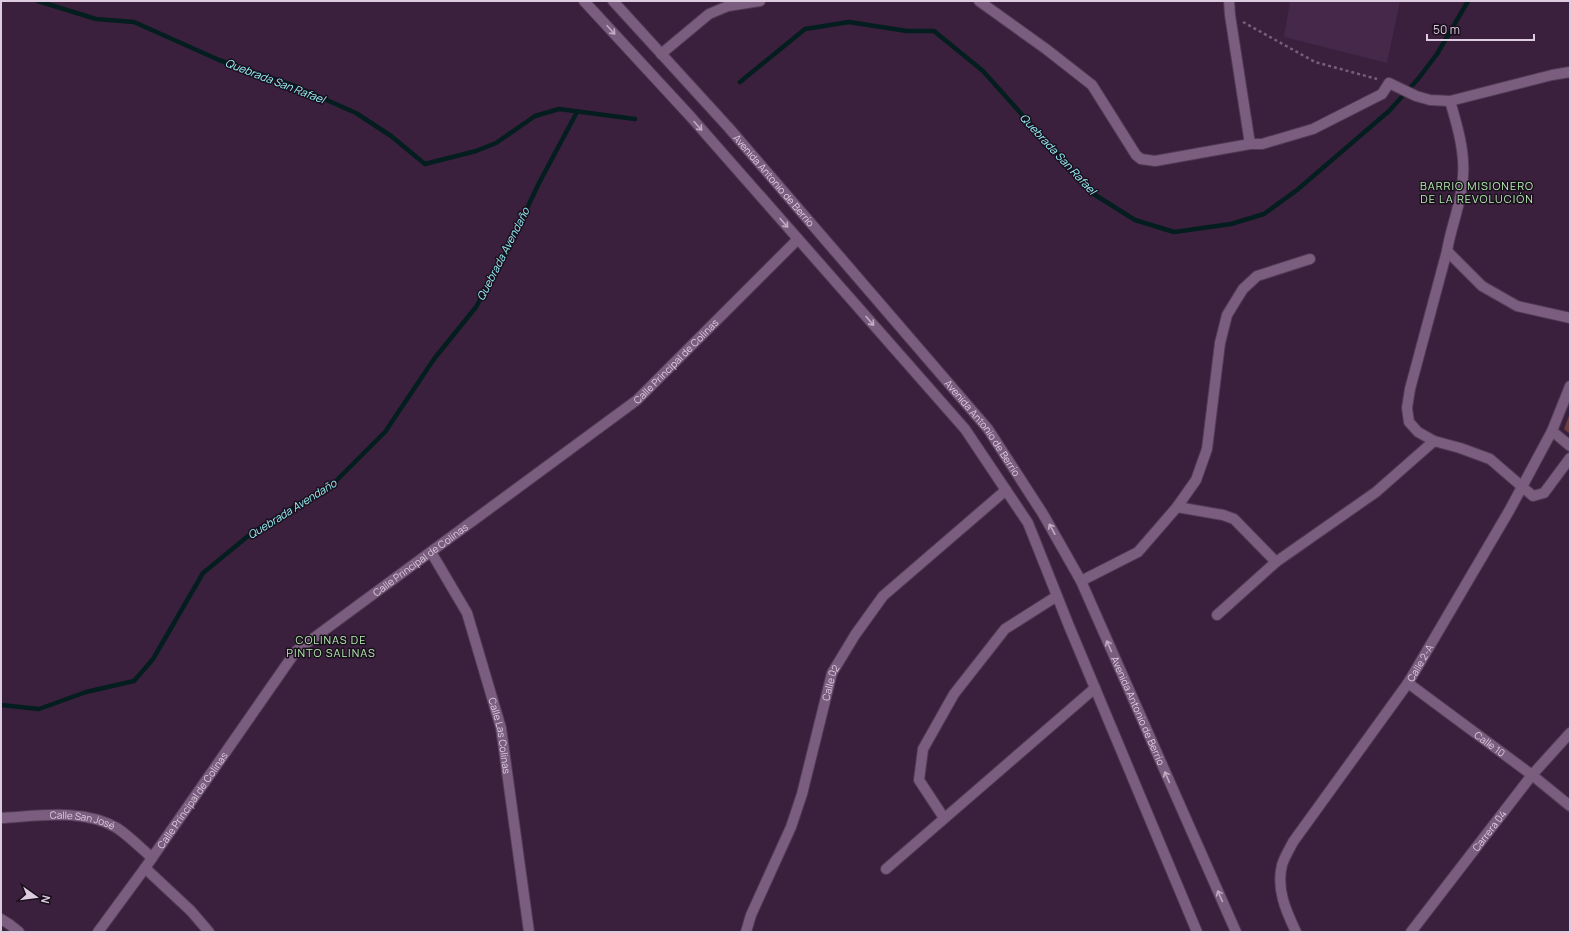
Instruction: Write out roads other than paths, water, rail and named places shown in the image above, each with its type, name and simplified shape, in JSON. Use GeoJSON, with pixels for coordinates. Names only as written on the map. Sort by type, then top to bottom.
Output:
{"type":"FeatureCollection","features":[{"type":"Feature","properties":{"kind":"street","name":"Avenida Antonio de Berrío"},"geometry":{"type":"LineString","coordinates":[[584,1],[690,116],[964,430],[1028,523],[1056,596],[1197,932]]}},
{"type":"Feature","properties":{"kind":"street","name":"Avenida Antonio de Berrío"},"geometry":{"type":"LineString","coordinates":[[613,1],[729,128],[988,429],[1043,514],[1081,581],[1236,932]]}},
{"type":"Feature","properties":{"kind":"street"},"geometry":{"type":"LineString","coordinates":[[661,54],[709,14],[728,6],[760,1]]}},
{"type":"Feature","properties":{"kind":"street"},"geometry":{"type":"LineString","coordinates":[[979,1],[1046,49],[1092,86],[1136,155],[1141,159],[1155,161],[1250,144],[1262,144],[1313,129],[1382,94],[1389,83],[1416,96],[1430,100],[1450,101],[1552,75],[1570,72]]}},
{"type":"Feature","properties":{"kind":"street"},"geometry":{"type":"LineString","coordinates":[[1229,1],[1250,144]]}},
{"type":"Feature","properties":{"kind":"street"},"geometry":{"type":"LineString","coordinates":[[1450,101],[1460,139],[1463,176],[1459,201],[1450,233],[1447,251],[1406,408],[1409,422],[1418,432],[1434,440],[1490,459],[1533,496],[1544,493],[1570,458]]}},
{"type":"Feature","properties":{"kind":"street","name":"Calle Principal de Colinas"},"geometry":{"type":"LineString","coordinates":[[98,932],[145,868],[296,651],[637,400],[798,239]]}},
{"type":"Feature","properties":{"kind":"street"},"geometry":{"type":"LineString","coordinates":[[1447,251],[1482,286],[1516,306],[1570,318]]}},
{"type":"Feature","properties":{"kind":"street"},"geometry":{"type":"LineString","coordinates":[[1081,581],[1138,552],[1177,507],[1196,480],[1207,449],[1220,343],[1227,315],[1243,289],[1257,276],[1310,259]]}},
{"type":"Feature","properties":{"kind":"street","name":"Calle 2-A"},"geometry":{"type":"LineString","coordinates":[[1296,932],[1283,902],[1280,882],[1282,864],[1293,842],[1408,683],[1509,511],[1552,431],[1570,386]]}},
{"type":"Feature","properties":{"kind":"street"},"geometry":{"type":"LineString","coordinates":[[1552,431],[1570,446]]}},
{"type":"Feature","properties":{"kind":"street"},"geometry":{"type":"LineString","coordinates":[[1217,615],[1276,562],[1376,492],[1434,440]]}},
{"type":"Feature","properties":{"kind":"street","name":"Calle 02"},"geometry":{"type":"LineString","coordinates":[[746,932],[751,915],[791,827],[802,794],[832,673],[855,635],[883,596],[1006,490]]}},
{"type":"Feature","properties":{"kind":"street"},"geometry":{"type":"LineString","coordinates":[[1177,507],[1223,515],[1234,519],[1276,562]]}},
{"type":"Feature","properties":{"kind":"street","name":"Calle Las Colinas"},"geometry":{"type":"LineString","coordinates":[[431,552],[467,613],[501,728],[529,932]]}},
{"type":"Feature","properties":{"kind":"street"},"geometry":{"type":"LineString","coordinates":[[944,818],[919,780],[923,749],[954,694],[1006,629],[1056,596]]}},
{"type":"Feature","properties":{"kind":"street","name":"Calle 10"},"geometry":{"type":"LineString","coordinates":[[1408,683],[1532,775],[1570,806]]}},
{"type":"Feature","properties":{"kind":"street"},"geometry":{"type":"LineString","coordinates":[[886,869],[1095,688]]}},
{"type":"Feature","properties":{"kind":"street","name":"Carrera 04"},"geometry":{"type":"LineString","coordinates":[[1411,932],[1532,775],[1570,733]]}},
{"type":"Feature","properties":{"kind":"street","name":"Calle San José"},"geometry":{"type":"LineString","coordinates":[[1,818],[80,816],[100,820],[118,828],[152,858]]}},
{"type":"Feature","properties":{"kind":"street"},"geometry":{"type":"LineString","coordinates":[[145,868],[191,911],[209,932]]}},
{"type":"Feature","properties":{"kind":"street"},"geometry":{"type":"LineString","coordinates":[[1,919],[18,932]]}},
{"type":"Feature","properties":{"kind":"waterway","name":"Quebrada San Rafael"},"geometry":{"type":"LineString","coordinates":[[38,1],[96,19],[134,22],[219,60],[295,86],[356,113],[391,136],[425,164],[476,151],[496,143],[535,116],[559,109],[635,119]]}},
{"type":"Feature","properties":{"kind":"waterway","name":"Quebrada San Rafael"},"geometry":{"type":"LineString","coordinates":[[740,82],[805,29],[849,22],[907,31],[934,31],[983,71],[1092,193],[1135,220],[1174,232],[1231,224],[1264,214],[1297,190],[1389,111],[1418,79],[1437,54],[1468,1]]}},
{"type":"Feature","properties":{"kind":"waterway","name":"Quebrada Avendaño"},"geometry":{"type":"LineString","coordinates":[[1,705],[39,709],[86,692],[134,681],[153,659],[203,573],[253,532],[335,482],[385,432],[434,359],[476,307],[504,257],[539,183],[577,112]]}},
{"type":"Feature","properties":{"kind":"district","name":"BARRIO MISIONERO DE LA REVOLUCIÓN"},"geometry":{"type":"Point","coordinates":[1477,192]}},
{"type":"Feature","properties":{"kind":"district","name":"COLINAS DE PINTO SALINAS"},"geometry":{"type":"Point","coordinates":[331,646]}}]}
